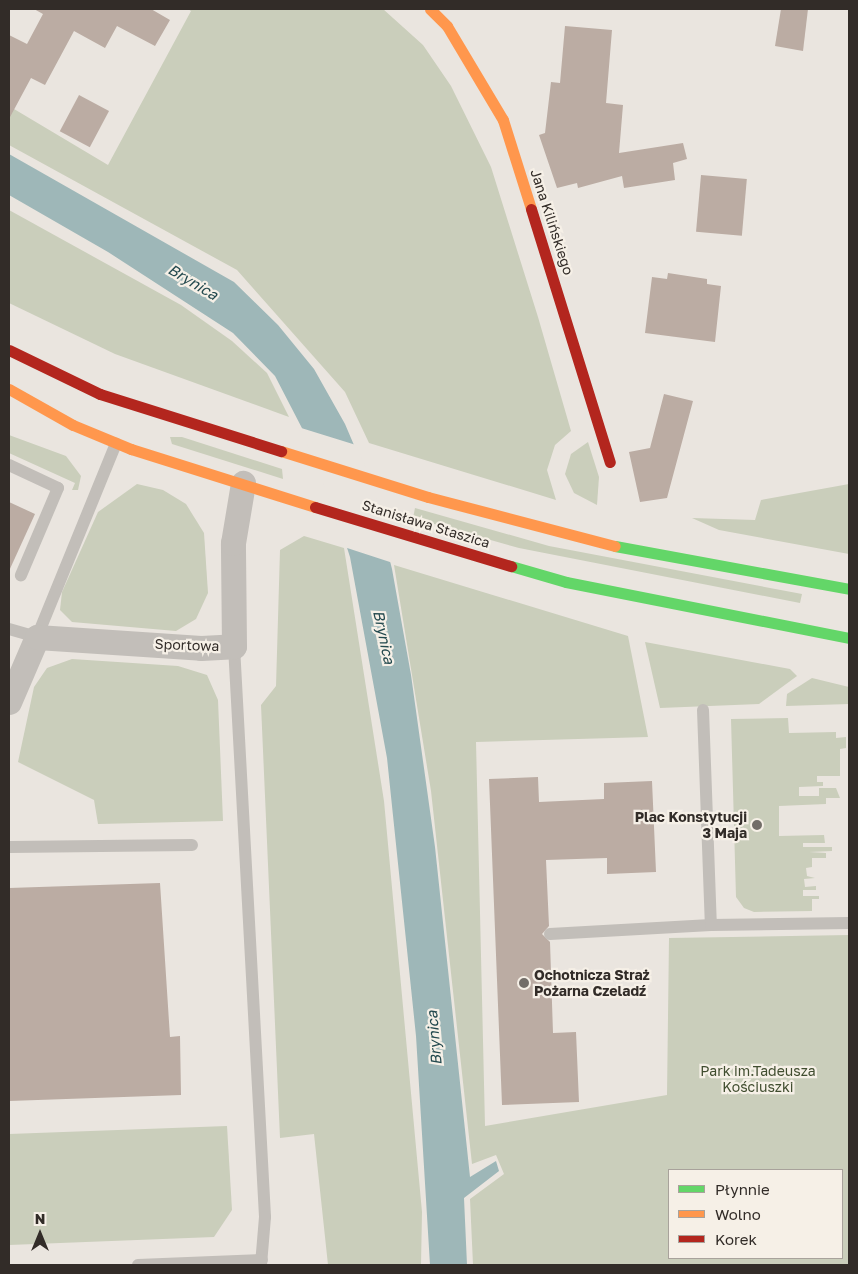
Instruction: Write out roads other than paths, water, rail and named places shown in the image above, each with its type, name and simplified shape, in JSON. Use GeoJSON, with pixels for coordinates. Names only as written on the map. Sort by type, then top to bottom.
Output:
{"type":"FeatureCollection","features":[{"type":"Feature","properties":{"kind":"main road","name":"Jana Kilińskiego"},"geometry":{"type":"LineString","coordinates":[[430,9],[446,26],[503,120],[610,462]]}},
{"type":"Feature","properties":{"kind":"main road","name":"Stanisława Staszica"},"geometry":{"type":"LineString","coordinates":[[9,350],[100,394],[428,496],[607,545],[849,589]]}},
{"type":"Feature","properties":{"kind":"main road","name":"Stanisława Staszica"},"geometry":{"type":"LineString","coordinates":[[9,390],[73,425],[116,442],[429,542],[566,582],[849,638]]}},
{"type":"Feature","properties":{"kind":"street","name":"Sportowa"},"geometry":{"type":"LineString","coordinates":[[37,637],[201,648],[234,646],[233,543],[243,483]]}},
{"type":"Feature","properties":{"kind":"street"},"geometry":{"type":"LineString","coordinates":[[9,702],[37,637]]}},
{"type":"Feature","properties":{"kind":"lane"},"geometry":{"type":"LineString","coordinates":[[9,629],[37,637],[116,442]]}},
{"type":"Feature","properties":{"kind":"lane"},"geometry":{"type":"LineString","coordinates":[[9,465],[58,488],[21,575]]}},
{"type":"Feature","properties":{"kind":"lane"},"geometry":{"type":"LineString","coordinates":[[138,1265],[262,1262],[265,1217],[234,646]]}},
{"type":"Feature","properties":{"kind":"lane"},"geometry":{"type":"LineString","coordinates":[[703,710],[711,925]]}},
{"type":"Feature","properties":{"kind":"lane"},"geometry":{"type":"LineString","coordinates":[[9,847],[192,845]]}},
{"type":"Feature","properties":{"kind":"lane"},"geometry":{"type":"LineString","coordinates":[[550,934],[711,925],[849,923]]}},
{"type":"Feature","properties":{"kind":"water","name":"Brynica"},"geometry":{"type":"Polygon","coordinates":[[[9,154],[234,282],[278,325],[314,369],[345,424],[371,485],[392,569],[411,675],[435,847],[470,1177],[496,1161],[499,1171],[464,1198],[467,1265],[430,1265],[416,1036],[387,758],[350,557],[319,461],[275,376],[233,333],[108,252],[9,195],[9,154]]]}},
{"type":"Feature","properties":{"kind":"place","name":"Plac Konstytucji 3 Maja"},"geometry":{"type":"Point","coordinates":[757,825]}},
{"type":"Feature","properties":{"kind":"place","name":"Ochotnicza Straż Pożarna Czeladź"},"geometry":{"type":"Point","coordinates":[524,983]}},
{"type":"Feature","properties":{"kind":"park label","name":"Park im.Tadeusza Kościuszki"},"geometry":{"type":"Point","coordinates":[758,1080]}}]}
